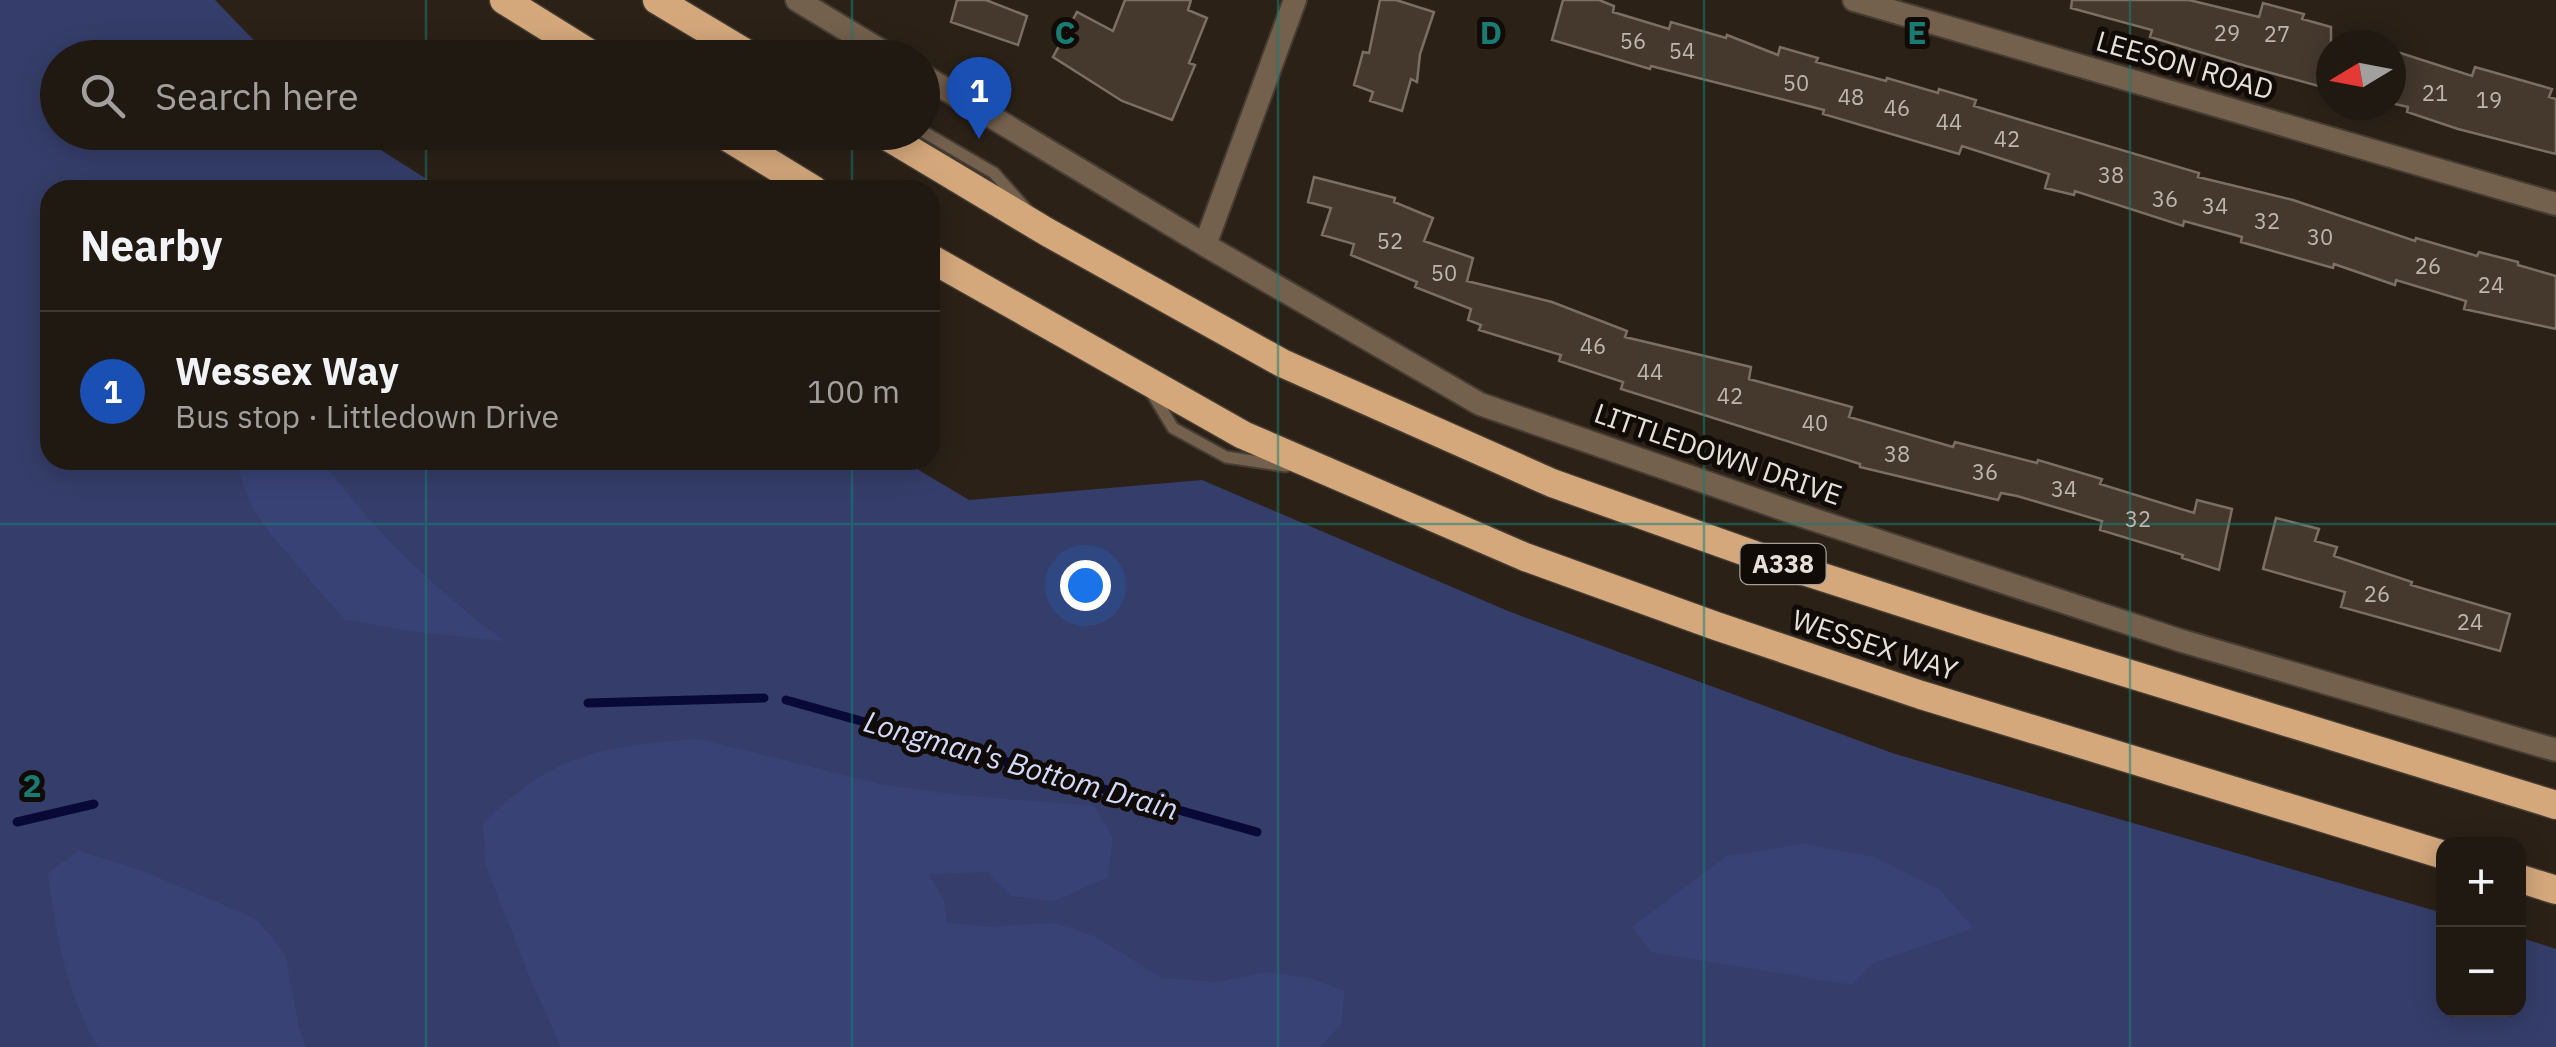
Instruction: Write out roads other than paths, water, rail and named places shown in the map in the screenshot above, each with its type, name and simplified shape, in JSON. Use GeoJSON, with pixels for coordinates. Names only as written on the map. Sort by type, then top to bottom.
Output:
{"type":"FeatureCollection","features":[{"type":"Feature","properties":{"kind":"highway"},"geometry":{"type":"LineString","coordinates":[[504,0],[568,40]]}},
{"type":"Feature","properties":{"kind":"highway"},"geometry":{"type":"LineString","coordinates":[[657,0],[724,40]]}},
{"type":"Feature","properties":{"kind":"highway"},"geometry":{"type":"LineString","coordinates":[[748,150],[798,180]]}},
{"type":"Feature","properties":{"kind":"highway","name":"WESSEX WAY"},"geometry":{"type":"LineString","coordinates":[[910,150],[1047,232],[1282,362],[1552,483],[1763,558],[1984,630],[2556,805]]}},
{"type":"Feature","properties":{"kind":"highway","name":"WESSEX WAY"},"geometry":{"type":"LineString","coordinates":[[940,264],[1243,434],[1525,556],[1921,695],[2436,853]]}},
{"type":"Feature","properties":{"kind":"highway"},"geometry":{"type":"LineString","coordinates":[[2526,881],[2556,890]]}},
{"type":"Feature","properties":{"kind":"street"},"geometry":{"type":"LineString","coordinates":[[797,0],[863,40]]}},
{"type":"Feature","properties":{"kind":"street"},"geometry":{"type":"LineString","coordinates":[[1205,245],[1295,0]]}},
{"type":"Feature","properties":{"kind":"street","name":"LEESON ROAD"},"geometry":{"type":"LineString","coordinates":[[1854,0],[2556,204]]}},
{"type":"Feature","properties":{"kind":"street","name":"LITTLEDOWN DRIVE"},"geometry":{"type":"LineString","coordinates":[[940,86],[1480,404],[2182,641],[2556,750]]}},
{"type":"Feature","properties":{"kind":"lane","name":"WESSEX WAY"},"geometry":{"type":"LineString","coordinates":[[940,142],[994,173],[1047,232]]}},
{"type":"Feature","properties":{"kind":"waterway","name":"Longman's Bottom Drain"},"geometry":{"type":"LineString","coordinates":[[588,703],[764,698]]}},
{"type":"Feature","properties":{"kind":"waterway","name":"Longman's Bottom Drain"},"geometry":{"type":"LineString","coordinates":[[786,700],[1257,832]]}},
{"type":"Feature","properties":{"kind":"waterway","name":"Longman's Bottom Drain"},"geometry":{"type":"LineString","coordinates":[[17,822],[94,804]]}},
{"type":"Feature","properties":{"kind":"place","name":"Wessex Way"},"geometry":{"type":"Point","coordinates":[979,139]}}]}
